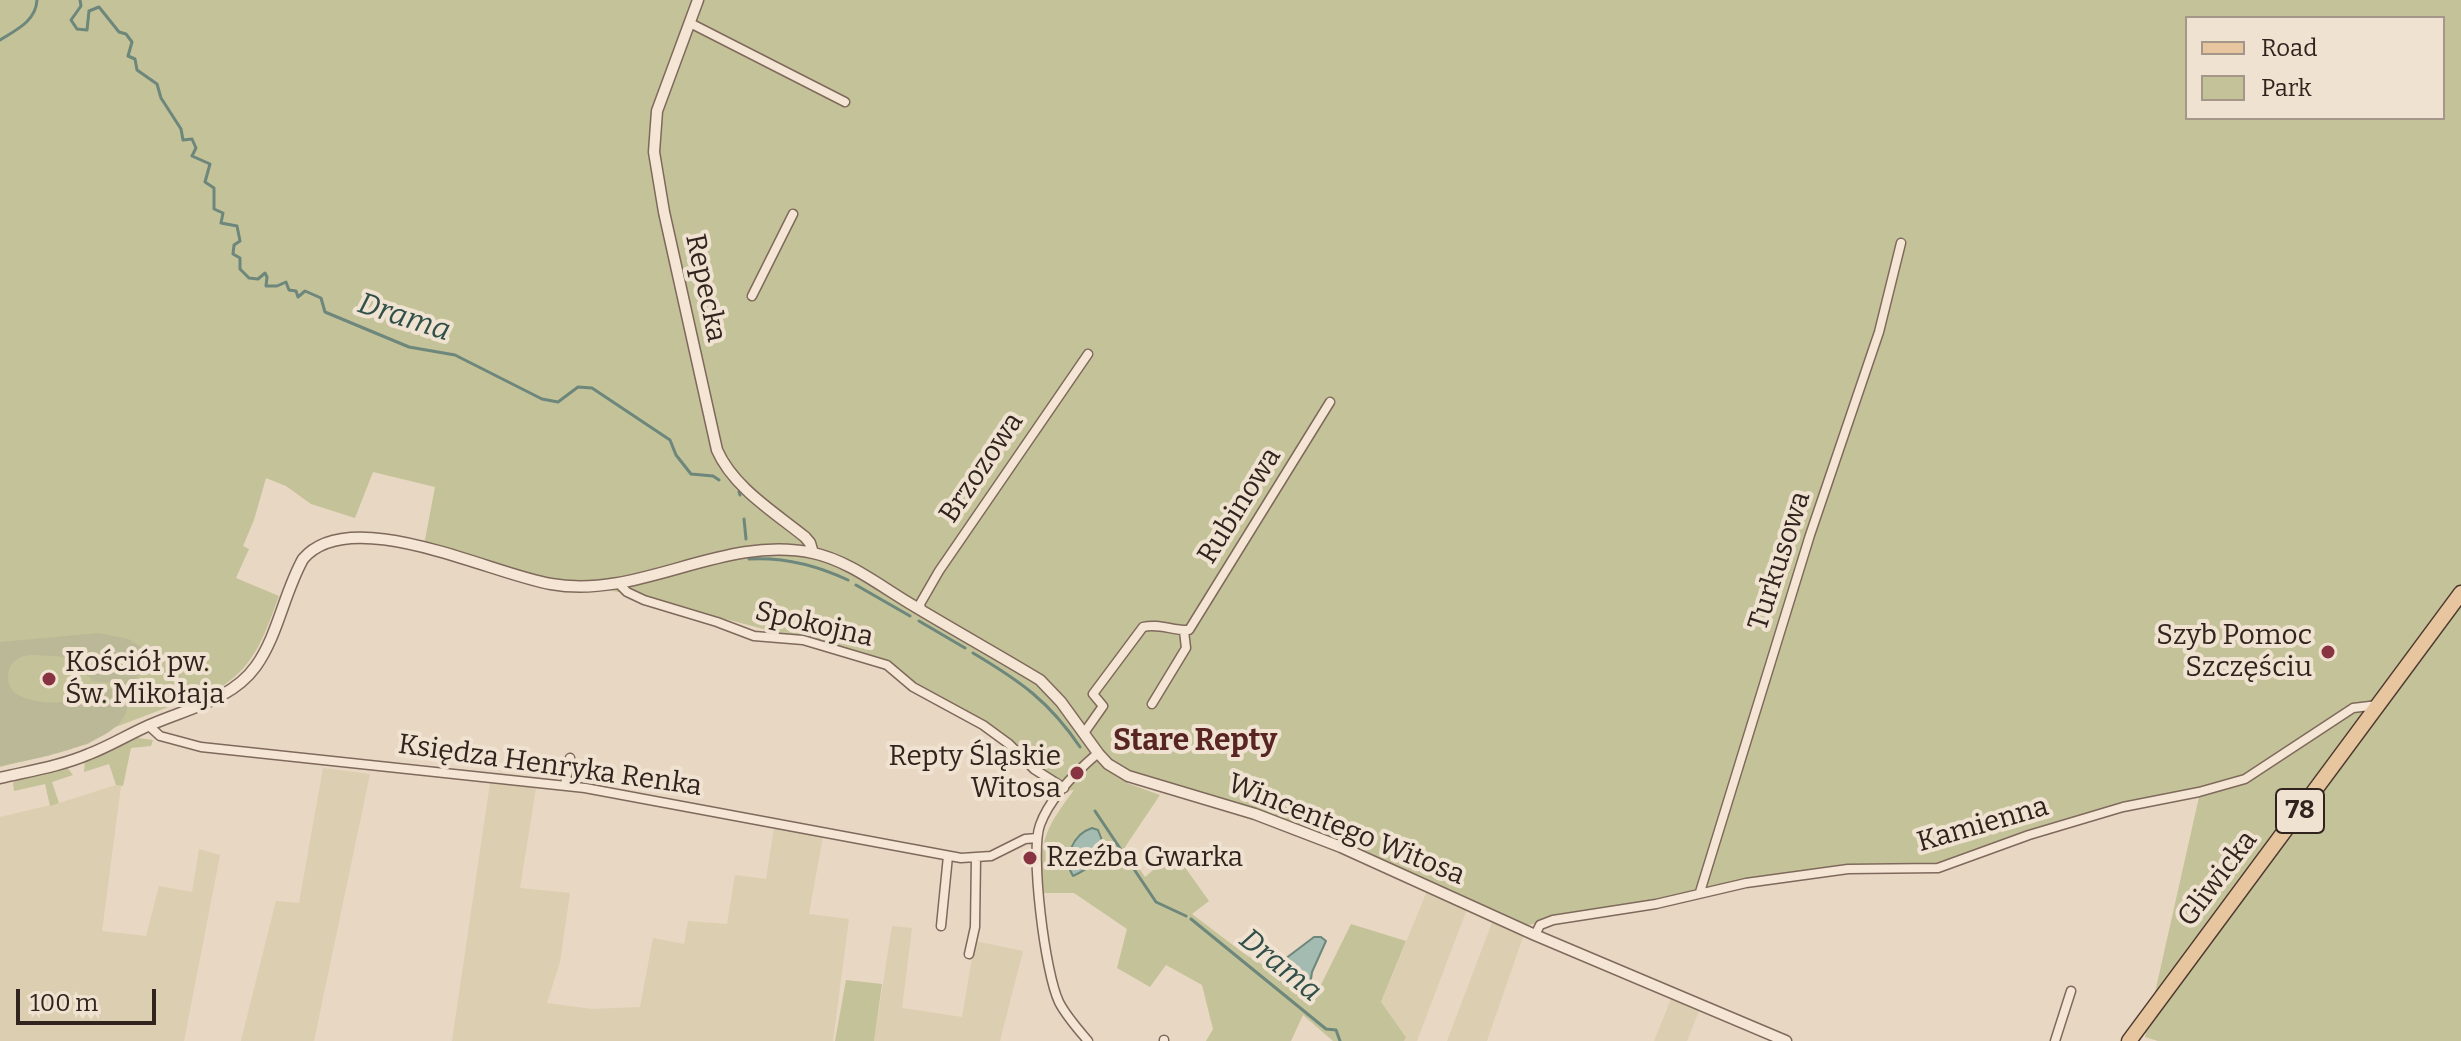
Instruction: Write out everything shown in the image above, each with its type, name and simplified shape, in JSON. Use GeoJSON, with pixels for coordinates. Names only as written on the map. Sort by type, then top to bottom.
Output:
{"type":"FeatureCollection","features":[{"type":"Feature","properties":{"kind":"main road","name":"Gliwicka"},"geometry":{"type":"LineString","coordinates":[[2129,1041],[2461,593]]}},
{"type":"Feature","properties":{"kind":"street","name":"Repecka"},"geometry":{"type":"LineString","coordinates":[[698,0],[657,111],[654,152],[664,212],[712,434],[726,467],[756,497],[805,537],[813,553]]}},
{"type":"Feature","properties":{"kind":"street"},"geometry":{"type":"LineString","coordinates":[[690,23],[845,102]]}},
{"type":"Feature","properties":{"kind":"street"},"geometry":{"type":"LineString","coordinates":[[752,296],[793,214]]}},
{"type":"Feature","properties":{"kind":"street","name":"Turkusowa"},"geometry":{"type":"LineString","coordinates":[[1700,892],[1810,535],[1879,332],[1901,243]]}},
{"type":"Feature","properties":{"kind":"street","name":"Brzozowa"},"geometry":{"type":"LineString","coordinates":[[921,610],[920,604],[939,571],[1088,354]]}},
{"type":"Feature","properties":{"kind":"street","name":"Rubinowa"},"geometry":{"type":"LineString","coordinates":[[1152,704],[1186,648],[1184,631],[1189,630],[1330,402]]}},
{"type":"Feature","properties":{"kind":"street","name":"Wincentego Witosa"},"geometry":{"type":"LineString","coordinates":[[0,778],[89,755],[148,725],[222,695],[250,674],[264,652],[303,559],[312,549],[327,541],[360,538],[408,545],[547,584],[586,588],[619,584],[724,555],[758,550],[813,553],[841,563],[1040,680],[1061,702],[1108,764],[1128,776],[1255,814],[1315,837],[1535,935],[1786,1041]]}},
{"type":"Feature","properties":{"kind":"street","name":"Spokojna"},"geometry":{"type":"LineString","coordinates":[[619,584],[627,592],[644,600],[754,636],[803,640],[887,665],[913,687],[983,725],[1009,744],[1034,769],[1064,788]]}},
{"type":"Feature","properties":{"kind":"street"},"geometry":{"type":"LineString","coordinates":[[1084,733],[1103,706],[1093,694],[1143,627],[1151,625],[1184,631]]}},
{"type":"Feature","properties":{"kind":"street","name":"Kamienna"},"geometry":{"type":"LineString","coordinates":[[1535,935],[1540,925],[1553,920],[1656,904],[1700,892],[1848,869],[1938,868],[2029,835],[2123,807],[2245,779],[2353,708],[2378,705]]}},
{"type":"Feature","properties":{"kind":"street","name":"Księdza Henryka Renka"},"geometry":{"type":"LineString","coordinates":[[148,725],[160,736],[201,747],[565,785],[948,856],[991,856],[1025,839],[1037,838]]}},
{"type":"Feature","properties":{"kind":"street"},"geometry":{"type":"LineString","coordinates":[[1088,1041],[1066,1014],[1054,988],[1038,879],[1037,838],[1045,814],[1064,788],[1098,753]]}},
{"type":"Feature","properties":{"kind":"street"},"geometry":{"type":"LineString","coordinates":[[565,785],[570,758]]}},
{"type":"Feature","properties":{"kind":"street"},"geometry":{"type":"LineString","coordinates":[[941,926],[948,856]]}},
{"type":"Feature","properties":{"kind":"street"},"geometry":{"type":"LineString","coordinates":[[969,954],[975,927],[976,858]]}},
{"type":"Feature","properties":{"kind":"street"},"geometry":{"type":"LineString","coordinates":[[2055,1041],[2071,991]]}},
{"type":"Feature","properties":{"kind":"shaded area"},"geometry":{"type":"Polygon","coordinates":[[[99,633],[128,639],[141,647],[145,663],[133,685],[92,681],[81,666],[71,660],[36,655],[15,660],[9,671],[9,682],[20,696],[47,702],[76,699],[90,688],[129,690],[125,715],[117,726],[68,750],[0,766],[0,642],[99,633]]]}},
{"type":"Feature","properties":{"kind":"shaded area"},"geometry":{"type":"Polygon","coordinates":[[[323,768],[370,774],[314,1041],[241,1041],[276,901],[299,903],[323,768]]]}},
{"type":"Feature","properties":{"kind":"shaded area"},"geometry":{"type":"Polygon","coordinates":[[[490,783],[536,788],[520,888],[570,893],[560,962],[547,1003],[592,1009],[640,1007],[653,938],[684,944],[688,921],[727,924],[735,875],[766,879],[774,828],[823,836],[809,914],[849,919],[833,1041],[452,1041],[490,783]]]}},
{"type":"Feature","properties":{"kind":"shaded area"},"geometry":{"type":"Polygon","coordinates":[[[121,786],[102,931],[146,936],[159,886],[192,892],[199,849],[220,855],[184,1041],[0,1041],[0,817],[121,786]]]}},
{"type":"Feature","properties":{"kind":"shaded area"},"geometry":{"type":"Polygon","coordinates":[[[1092,828],[1098,830],[1105,848],[1092,865],[1073,876],[1069,862],[1071,848],[1079,836],[1092,828]]]}},
{"type":"Feature","properties":{"kind":"shaded area"},"geometry":{"type":"Polygon","coordinates":[[[1427,891],[1467,909],[1417,1041],[1404,1041],[1406,1036],[1381,1003],[1427,891]]]}},
{"type":"Feature","properties":{"kind":"shaded area"},"geometry":{"type":"Polygon","coordinates":[[[1493,920],[1524,934],[1487,1041],[1447,1041],[1493,920]]]}},
{"type":"Feature","properties":{"kind":"shaded area"},"geometry":{"type":"Polygon","coordinates":[[[892,926],[912,928],[902,1008],[962,1017],[975,941],[1023,951],[1000,1041],[874,1041],[892,926]]]}},
{"type":"Feature","properties":{"kind":"shaded area"},"geometry":{"type":"Polygon","coordinates":[[[1314,937],[1326,941],[1312,972],[1310,986],[1302,988],[1281,968],[1281,962],[1314,937]]]}},
{"type":"Feature","properties":{"kind":"shaded area"},"geometry":{"type":"Polygon","coordinates":[[[1671,999],[1699,1011],[1687,1041],[1654,1041],[1671,999]]]}},
{"type":"Feature","properties":{"kind":"green space"},"geometry":{"type":"Polygon","coordinates":[[[0,0],[2461,0],[2461,1041],[2158,1041],[2145,1037],[2199,797],[2089,819],[1948,867],[1842,871],[1786,877],[1528,925],[1426,882],[1149,780],[1127,783],[1160,795],[1125,847],[1145,877],[1174,852],[1209,901],[1192,914],[1312,1003],[1351,924],[1406,941],[1381,1002],[1406,1037],[1404,1041],[1333,1041],[1303,1015],[1291,1041],[1206,1041],[1213,1029],[1202,985],[1166,965],[1150,987],[1117,968],[1127,929],[1074,893],[1044,893],[1042,861],[1046,837],[1074,790],[1066,791],[970,718],[892,673],[824,645],[631,594],[558,582],[424,545],[435,487],[373,472],[355,518],[311,504],[286,486],[266,478],[243,546],[249,549],[236,578],[279,596],[251,658],[221,687],[113,728],[88,744],[0,767],[0,0]]]}},
{"type":"Feature","properties":{"kind":"green space"},"geometry":{"type":"Polygon","coordinates":[[[138,738],[153,740],[151,746],[131,748],[123,786],[116,785],[109,764],[84,772],[85,760],[138,738]]]}},
{"type":"Feature","properties":{"kind":"green space"},"geometry":{"type":"Polygon","coordinates":[[[66,766],[73,775],[52,782],[59,803],[50,806],[45,784],[14,791],[13,783],[19,779],[66,766]]]}},
{"type":"Feature","properties":{"kind":"green space"},"geometry":{"type":"Polygon","coordinates":[[[846,980],[882,984],[874,1041],[835,1041],[846,980]]]}},
{"type":"Feature","properties":{"kind":"waterway"},"geometry":{"type":"LineString","coordinates":[[0,40],[29,19],[37,0]]}},
{"type":"Feature","properties":{"kind":"waterway","name":"Drama"},"geometry":{"type":"LineString","coordinates":[[80,0],[81,6],[71,20],[77,29],[87,30],[89,11],[99,7],[119,32],[126,34],[132,42],[128,56],[135,59],[137,70],[157,84],[161,98],[181,129],[183,140],[192,139],[196,148],[192,156],[210,164],[205,182],[214,188],[214,209],[223,213],[221,223],[237,226],[240,241],[234,245],[233,254],[240,258],[240,269],[249,278],[258,279],[265,273],[266,286],[286,282],[289,290],[296,291],[298,297],[305,291],[321,298],[325,312],[409,347],[455,355],[542,399],[558,402],[578,387],[592,388],[670,440],[676,455],[691,474],[713,476],[719,480]]}},
{"type":"Feature","properties":{"kind":"waterway","name":"Drama"},"geometry":{"type":"LineString","coordinates":[[744,519],[746,539]]}},
{"type":"Feature","properties":{"kind":"waterway","name":"Drama"},"geometry":{"type":"LineString","coordinates":[[749,559],[800,563],[848,580]]}},
{"type":"Feature","properties":{"kind":"waterway","name":"Drama"},"geometry":{"type":"LineString","coordinates":[[856,585],[910,616]]}},
{"type":"Feature","properties":{"kind":"waterway","name":"Drama"},"geometry":{"type":"LineString","coordinates":[[919,621],[965,648]]}},
{"type":"Feature","properties":{"kind":"waterway","name":"Drama"},"geometry":{"type":"LineString","coordinates":[[973,653],[1045,704],[1080,747]]}},
{"type":"Feature","properties":{"kind":"waterway","name":"Drama"},"geometry":{"type":"LineString","coordinates":[[1095,811],[1156,902],[1186,916]]}},
{"type":"Feature","properties":{"kind":"waterway","name":"Drama"},"geometry":{"type":"LineString","coordinates":[[1191,919],[1326,1029],[1336,1030],[1340,1041]]}},
{"type":"Feature","properties":{"kind":"place","name":"Szyb Pomoc Szczęściu"},"geometry":{"type":"Point","coordinates":[2328,652]}},
{"type":"Feature","properties":{"kind":"place","name":"Kościół pw. Św. Mikołaja"},"geometry":{"type":"Point","coordinates":[49,679]}},
{"type":"Feature","properties":{"kind":"place","name":"Repty Śląskie Witosa"},"geometry":{"type":"Point","coordinates":[1077,773]}},
{"type":"Feature","properties":{"kind":"place","name":"Rzeźba Gwarka"},"geometry":{"type":"Point","coordinates":[1030,858]}},
{"type":"Feature","properties":{"kind":"district","name":"Stare Repty"},"geometry":{"type":"Point","coordinates":[1195,742]}}]}
